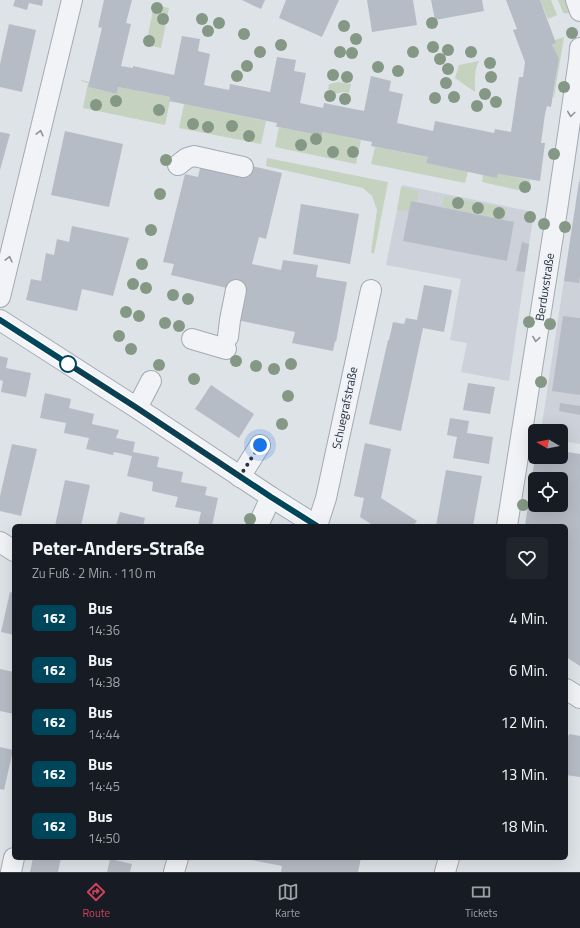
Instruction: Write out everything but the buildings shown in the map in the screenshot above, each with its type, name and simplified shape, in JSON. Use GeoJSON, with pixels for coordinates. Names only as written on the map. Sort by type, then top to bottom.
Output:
{"type":"FeatureCollection","features":[{"type":"Feature","properties":{"kind":"street"},"geometry":{"type":"LineString","coordinates":[[0,297],[72,0]]}},
{"type":"Feature","properties":{"kind":"street"},"geometry":{"type":"LineString","coordinates":[[576,0],[580,11]]}},
{"type":"Feature","properties":{"kind":"street","name":"Berduxstraße"},"geometry":{"type":"LineString","coordinates":[[507,524],[557,210],[580,48]]}},
{"type":"Feature","properties":{"kind":"street"},"geometry":{"type":"LineString","coordinates":[[178,166],[187,158],[194,156],[243,167]]}},
{"type":"Feature","properties":{"kind":"street"},"geometry":{"type":"LineString","coordinates":[[192,339],[227,343],[236,290]]}},
{"type":"Feature","properties":{"kind":"street","name":"Schuegrafstraße"},"geometry":{"type":"LineString","coordinates":[[318,524],[326,498],[371,290]]}},
{"type":"Feature","properties":{"kind":"street"},"geometry":{"type":"LineString","coordinates":[[0,320],[314,524]]}},
{"type":"Feature","properties":{"kind":"street"},"geometry":{"type":"LineString","coordinates":[[137,408],[151,381]]}},
{"type":"Feature","properties":{"kind":"street"},"geometry":{"type":"LineString","coordinates":[[240,476],[260,445]]}},
{"type":"Feature","properties":{"kind":"street"},"geometry":{"type":"LineString","coordinates":[[259,524],[271,497]]}},
{"type":"Feature","properties":{"kind":"street"},"geometry":{"type":"LineString","coordinates":[[0,542],[12,550]]}},
{"type":"Feature","properties":{"kind":"street"},"geometry":{"type":"LineString","coordinates":[[568,690],[580,698]]}},
{"type":"Feature","properties":{"kind":"street"},"geometry":{"type":"LineString","coordinates":[[11,872],[14,860]]}},
{"type":"Feature","properties":{"kind":"street"},"geometry":{"type":"LineString","coordinates":[[174,872],[177,860]]}},
{"type":"Feature","properties":{"kind":"street"},"geometry":{"type":"LineString","coordinates":[[445,872],[448,860]]}},
{"type":"Feature","properties":{"kind":"shaded area"},"geometry":{"type":"Polygon","coordinates":[[[580,175],[580,444],[568,442],[568,424],[542,424],[580,175]]]}},
{"type":"Feature","properties":{"kind":"shaded area"},"geometry":{"type":"Polygon","coordinates":[[[402,185],[534,212],[509,381],[461,372],[467,343],[450,340],[461,279],[386,265],[402,185]]]}},
{"type":"Feature","properties":{"kind":"green space"},"geometry":{"type":"Polygon","coordinates":[[[540,0],[551,0],[557,15],[548,19],[540,0]]]}},
{"type":"Feature","properties":{"kind":"green space"},"geometry":{"type":"Polygon","coordinates":[[[558,0],[569,0],[575,14],[563,13],[558,0]]]}},
{"type":"Feature","properties":{"kind":"green space"},"geometry":{"type":"Polygon","coordinates":[[[154,5],[169,8],[161,48],[146,45],[154,5]]]}},
{"type":"Feature","properties":{"kind":"green space"},"geometry":{"type":"Polygon","coordinates":[[[564,37],[553,97],[559,58],[552,45],[556,43],[555,40],[564,37]]]}},
{"type":"Feature","properties":{"kind":"green space"},"geometry":{"type":"Polygon","coordinates":[[[479,61],[477,64],[475,92],[455,78],[459,65],[479,61]]]}},
{"type":"Feature","properties":{"kind":"green space"},"geometry":{"type":"Polygon","coordinates":[[[81,80],[89,82],[88,87],[117,94],[118,87],[170,97],[165,125],[83,108],[88,83],[81,80]]]}},
{"type":"Feature","properties":{"kind":"green space"},"geometry":{"type":"Polygon","coordinates":[[[338,82],[351,84],[349,93],[344,92],[334,94],[328,89],[329,84],[338,82]]]}},
{"type":"Feature","properties":{"kind":"green space"},"geometry":{"type":"Polygon","coordinates":[[[184,104],[266,121],[261,144],[179,128],[184,104]]]}},
{"type":"Feature","properties":{"kind":"green space"},"geometry":{"type":"Polygon","coordinates":[[[279,127],[321,136],[322,132],[361,140],[356,164],[275,147],[279,127]]]}},
{"type":"Feature","properties":{"kind":"green space"},"geometry":{"type":"Polygon","coordinates":[[[375,147],[428,157],[426,163],[468,171],[465,183],[371,164],[375,147]]]}},
{"type":"Feature","properties":{"kind":"green space"},"geometry":{"type":"Polygon","coordinates":[[[267,158],[388,182],[374,254],[371,252],[377,210],[372,196],[363,188],[266,166],[267,158]]]}},
{"type":"Feature","properties":{"kind":"green space"},"geometry":{"type":"Polygon","coordinates":[[[498,174],[530,180],[527,192],[482,182],[483,175],[498,174]]]}},
{"type":"Feature","properties":{"kind":"green space"},"geometry":{"type":"Polygon","coordinates":[[[401,187],[419,191],[417,202],[411,201],[409,212],[397,210],[401,187]]]}},
{"type":"Feature","properties":{"kind":"green space"},"geometry":{"type":"Polygon","coordinates":[[[444,196],[507,208],[504,220],[442,207],[444,196]]]}},
{"type":"Feature","properties":{"kind":"bus line","name":"162"},"geometry":{"type":"LineString","coordinates":[[0,320],[314,524]]}},
{"type":"Feature","properties":{"kind":"route"},"geometry":{"type":"LineString","coordinates":[[68,364],[63,361],[240,476],[260,445]]}}]}
